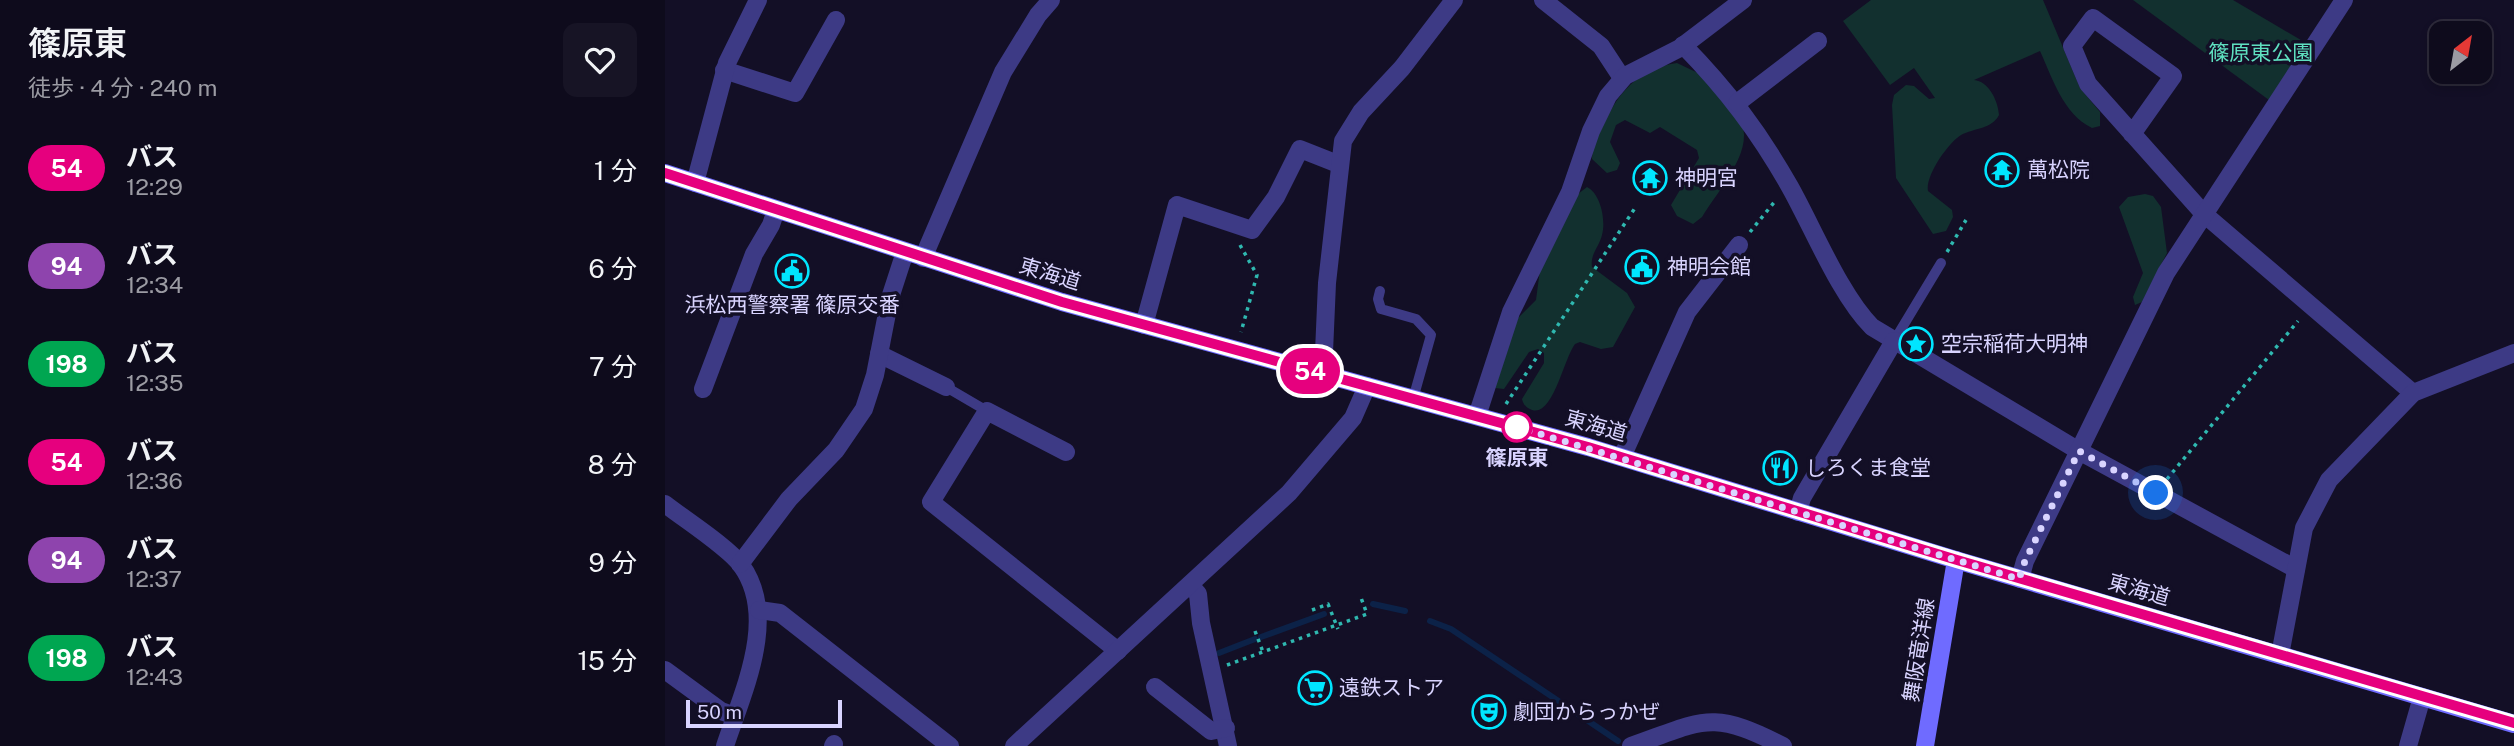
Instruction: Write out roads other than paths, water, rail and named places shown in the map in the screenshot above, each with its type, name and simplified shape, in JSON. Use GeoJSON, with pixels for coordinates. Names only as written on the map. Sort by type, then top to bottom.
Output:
{"type":"FeatureCollection","features":[{"type":"Feature","properties":{"kind":"main road","name":"東海道"},"geometry":{"type":"LineString","coordinates":[[665,173],[923,258],[1144,325],[1622,457],[2019,579],[2514,723]]}},
{"type":"Feature","properties":{"kind":"main road","name":"舞阪竜洋線"},"geometry":{"type":"LineString","coordinates":[[1925,746],[1957,560]]}},
{"type":"Feature","properties":{"kind":"street"},"geometry":{"type":"LineString","coordinates":[[695,183],[725,70],[758,0]]}},
{"type":"Feature","properties":{"kind":"street"},"geometry":{"type":"LineString","coordinates":[[923,258],[1003,72],[1031,25],[1051,0]]}},
{"type":"Feature","properties":{"kind":"street"},"geometry":{"type":"LineString","coordinates":[[1543,0],[1601,46],[1622,78]]}},
{"type":"Feature","properties":{"kind":"street"},"geometry":{"type":"LineString","coordinates":[[1477,416],[1511,312],[1570,192],[1596,118],[1622,78],[1683,45],[1744,0]]}},
{"type":"Feature","properties":{"kind":"street"},"geometry":{"type":"LineString","coordinates":[[2019,579],[2025,561],[2157,290],[2344,0]]}},
{"type":"Feature","properties":{"kind":"street"},"geometry":{"type":"LineString","coordinates":[[1319,373],[1324,352],[1327,283],[1338,164],[1343,141],[1351,126],[1402,68],[1444,4]]}},
{"type":"Feature","properties":{"kind":"street"},"geometry":{"type":"LineString","coordinates":[[2132,134],[2173,76],[2093,18],[2072,46],[2088,83],[2132,134],[2204,214],[2413,393]]}},
{"type":"Feature","properties":{"kind":"street"},"geometry":{"type":"LineString","coordinates":[[725,70],[795,93],[837,20]]}},
{"type":"Feature","properties":{"kind":"street"},"geometry":{"type":"LineString","coordinates":[[1737,103],[1818,41]]}},
{"type":"Feature","properties":{"kind":"street"},"geometry":{"type":"LineString","coordinates":[[1683,45],[1737,103],[1789,185],[1862,317],[1895,341],[2079,451],[2296,569]]}},
{"type":"Feature","properties":{"kind":"street"},"geometry":{"type":"LineString","coordinates":[[1144,325],[1177,205],[1252,230],[1276,197],[1300,149],[1338,164]]}},
{"type":"Feature","properties":{"kind":"street"},"geometry":{"type":"LineString","coordinates":[[703,389],[754,254],[771,225],[776,210]]}},
{"type":"Feature","properties":{"kind":"street"},"geometry":{"type":"LineString","coordinates":[[1622,457],[1687,312],[1739,245]]}},
{"type":"Feature","properties":{"kind":"street"},"geometry":{"type":"LineString","coordinates":[[740,564],[789,499],[826,463],[855,424],[871,392],[890,298],[905,252]]}},
{"type":"Feature","properties":{"kind":"street"},"geometry":{"type":"LineString","coordinates":[[1798,512],[1802,498],[1895,341]]}},
{"type":"Feature","properties":{"kind":"street"},"geometry":{"type":"LineString","coordinates":[[2280,655],[2304,528],[2318,495],[2340,466],[2413,393],[2514,353]]}},
{"type":"Feature","properties":{"kind":"street"},"geometry":{"type":"LineString","coordinates":[[879,354],[946,387]]}},
{"type":"Feature","properties":{"kind":"street"},"geometry":{"type":"LineString","coordinates":[[1014,746],[1301,481],[1353,418],[1367,386]]}},
{"type":"Feature","properties":{"kind":"street"},"geometry":{"type":"LineString","coordinates":[[1066,452],[987,411],[931,502],[1118,651]]}},
{"type":"Feature","properties":{"kind":"street"},"geometry":{"type":"LineString","coordinates":[[665,504],[740,564],[754,592],[759,610],[758,627],[725,746]]}},
{"type":"Feature","properties":{"kind":"street"},"geometry":{"type":"LineString","coordinates":[[1190,585],[1198,594],[1201,623],[1227,737]]}},
{"type":"Feature","properties":{"kind":"street"},"geometry":{"type":"LineString","coordinates":[[759,610],[780,613],[950,746]]}},
{"type":"Feature","properties":{"kind":"street"},"geometry":{"type":"LineString","coordinates":[[665,670],[721,711],[735,716]]}},
{"type":"Feature","properties":{"kind":"street"},"geometry":{"type":"LineString","coordinates":[[1155,687],[1211,731],[1227,737]]}},
{"type":"Feature","properties":{"kind":"street"},"geometry":{"type":"LineString","coordinates":[[2408,746],[2422,697]]}},
{"type":"Feature","properties":{"kind":"street"},"geometry":{"type":"LineString","coordinates":[[1631,746],[1713,720],[1747,727],[1783,746]]}},
{"type":"Feature","properties":{"kind":"lane"},"geometry":{"type":"LineString","coordinates":[[1895,341],[1941,263]]}},
{"type":"Feature","properties":{"kind":"lane"},"geometry":{"type":"LineString","coordinates":[[1380,291],[1378,299],[1381,309],[1416,319],[1431,335],[1413,399]]}},
{"type":"Feature","properties":{"kind":"lane"},"geometry":{"type":"LineString","coordinates":[[946,387],[987,411]]}},
{"type":"Feature","properties":{"kind":"waterway"},"geometry":{"type":"LineString","coordinates":[[1373,604],[1405,611]]}},
{"type":"Feature","properties":{"kind":"waterway"},"geometry":{"type":"LineString","coordinates":[[1261,637],[1324,614]]}},
{"type":"Feature","properties":{"kind":"waterway"},"geometry":{"type":"LineString","coordinates":[[1430,621],[1451,629],[1618,741]]}},
{"type":"Feature","properties":{"kind":"waterway"},"geometry":{"type":"LineString","coordinates":[[1219,653],[1255,639]]}},
{"type":"Feature","properties":{"kind":"place","name":"萬松院"},"geometry":{"type":"Point","coordinates":[2002,170]}},
{"type":"Feature","properties":{"kind":"place","name":"神明宮"},"geometry":{"type":"Point","coordinates":[1650,178]}},
{"type":"Feature","properties":{"kind":"place","name":"神明会館"},"geometry":{"type":"Point","coordinates":[1642,267]}},
{"type":"Feature","properties":{"kind":"place","name":"浜松西警察署 篠原交番"},"geometry":{"type":"Point","coordinates":[792,271]}},
{"type":"Feature","properties":{"kind":"place","name":"空宗稲荷大明神"},"geometry":{"type":"Point","coordinates":[1916,344]}},
{"type":"Feature","properties":{"kind":"place","name":"篠原東"},"geometry":{"type":"Point","coordinates":[1517,427]}},
{"type":"Feature","properties":{"kind":"place","name":"しろくま食堂"},"geometry":{"type":"Point","coordinates":[1780,468]}},
{"type":"Feature","properties":{"kind":"place","name":"遠鉄ストア"},"geometry":{"type":"Point","coordinates":[1315,688]}},
{"type":"Feature","properties":{"kind":"place","name":"劇団からっかぜ"},"geometry":{"type":"Point","coordinates":[1489,712]}},
{"type":"Feature","properties":{"kind":"park label","name":"篠原東公園"},"geometry":{"type":"Point","coordinates":[2261,53]}}]}
